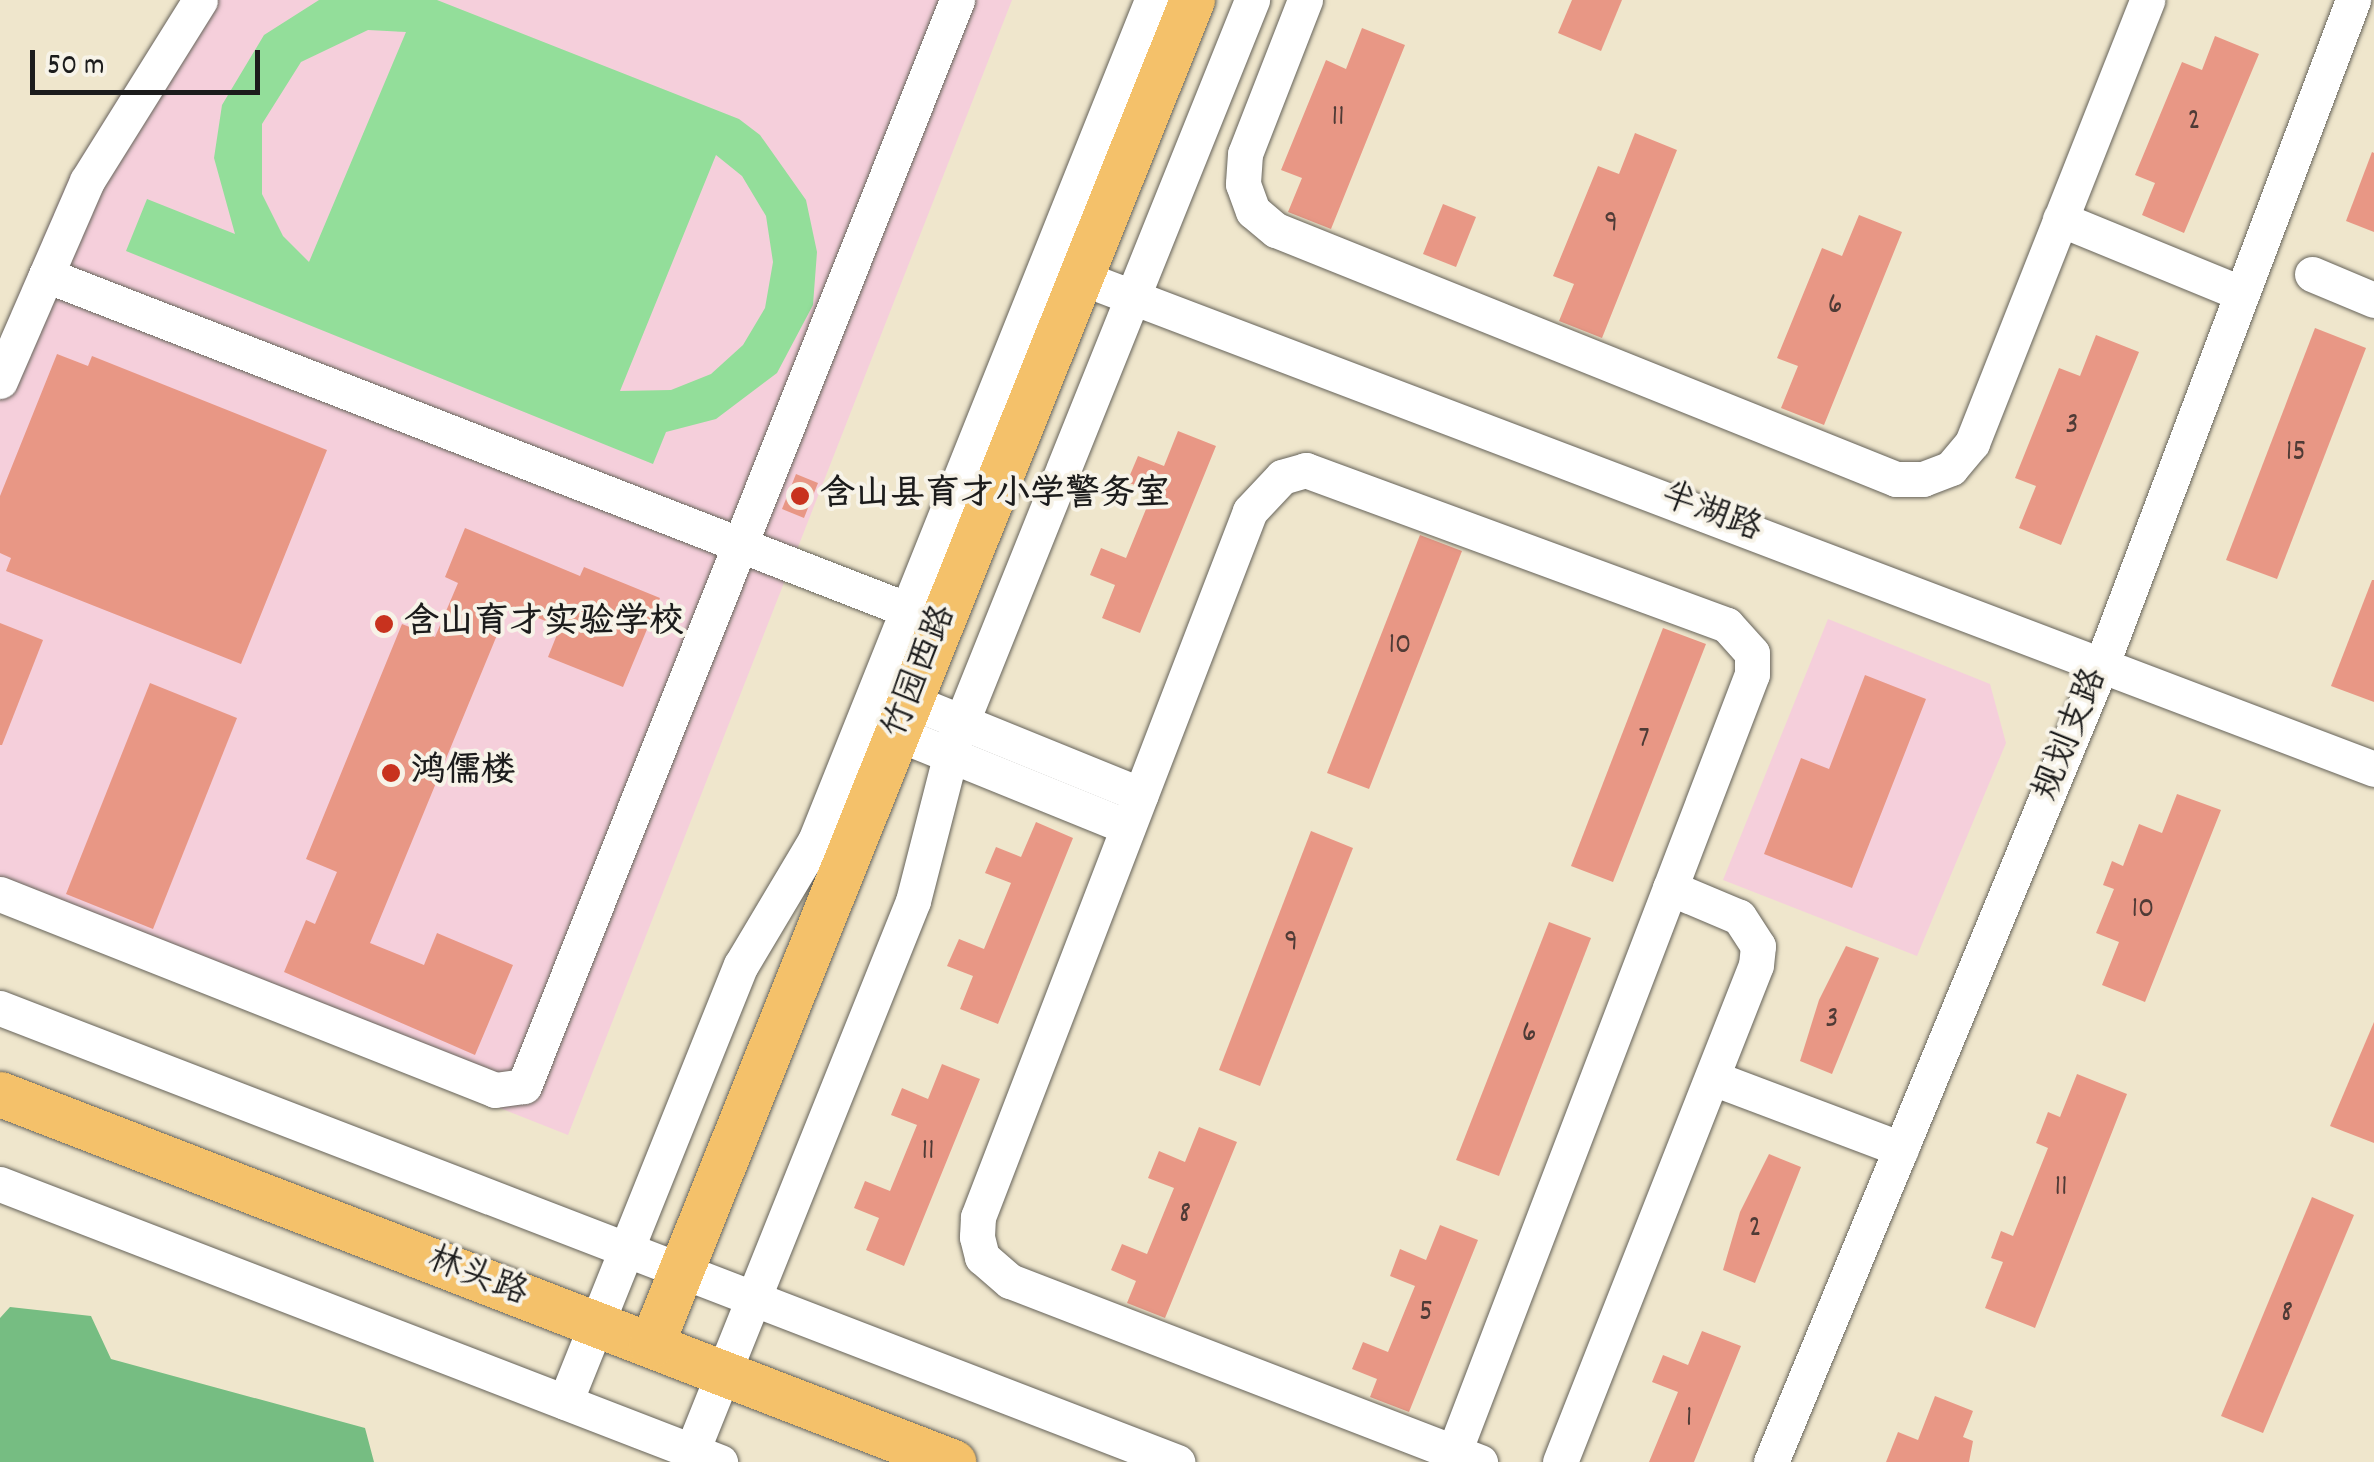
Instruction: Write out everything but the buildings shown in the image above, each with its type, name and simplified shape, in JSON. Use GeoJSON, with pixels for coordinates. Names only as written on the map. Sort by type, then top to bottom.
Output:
{"type":"FeatureCollection","features":[{"type":"Feature","properties":{"kind":"main road","name":"竹园西路"},"geometry":{"type":"LineString","coordinates":[[651,1345],[941,623],[1063,270],[1192,0]]}},
{"type":"Feature","properties":{"kind":"main road","name":"林头路"},"geometry":{"type":"LineString","coordinates":[[0,1094],[954,1462]]}},
{"type":"Feature","properties":{"kind":"street"},"geometry":{"type":"LineString","coordinates":[[0,381],[86,181],[200,0]]}},
{"type":"Feature","properties":{"kind":"street"},"geometry":{"type":"LineString","coordinates":[[0,894],[495,1090],[524,1086],[956,0]]}},
{"type":"Feature","properties":{"kind":"street"},"geometry":{"type":"LineString","coordinates":[[565,1402],[741,964],[814,841],[1063,270],[1152,0]]}},
{"type":"Feature","properties":{"kind":"street"},"geometry":{"type":"LineString","coordinates":[[0,1184],[706,1457],[724,1373],[913,901],[956,738],[1252,0]]}},
{"type":"Feature","properties":{"kind":"street"},"geometry":{"type":"LineString","coordinates":[[1305,0],[1245,154],[1243,184],[1253,211],[1276,230],[1896,478],[1923,480],[1951,468],[1972,444],[2147,0]]}},
{"type":"Feature","properties":{"kind":"street","name":"规划支路"},"geometry":{"type":"LineString","coordinates":[[1771,1462],[2103,662],[2353,0]]}},
{"type":"Feature","properties":{"kind":"street"},"geometry":{"type":"LineString","coordinates":[[2060,220],[2240,294]]}},
{"type":"Feature","properties":{"kind":"street","name":"半湖路"},"geometry":{"type":"LineString","coordinates":[[1063,270],[2103,662],[2374,769]]}},
{"type":"Feature","properties":{"kind":"street"},"geometry":{"type":"LineString","coordinates":[[46,274],[941,623]]}},
{"type":"Feature","properties":{"kind":"street"},"geometry":{"type":"LineString","coordinates":[[2312,274],[2374,300]]}},
{"type":"Feature","properties":{"kind":"street"},"geometry":{"type":"LineString","coordinates":[[1306,470],[1328,474],[1743,636],[1752,654],[1752,674],[1670,888],[1467,1457],[1010,1281],[982,1257],[978,1217],[1134,811],[1250,511],[1282,477],[1306,470]]}},
{"type":"Feature","properties":{"kind":"street"},"geometry":{"type":"LineString","coordinates":[[903,717],[1134,811]]}},
{"type":"Feature","properties":{"kind":"street"},"geometry":{"type":"LineString","coordinates":[[1560,1462],[1713,1078],[1758,946],[1738,917],[1670,888]]}},
{"type":"Feature","properties":{"kind":"street"},"geometry":{"type":"LineString","coordinates":[[0,1008],[1178,1462]]}},
{"type":"Feature","properties":{"kind":"street"},"geometry":{"type":"LineString","coordinates":[[1713,1078],[1901,1149]]}},
{"type":"Feature","properties":{"kind":"shaded area","name":"含山育才实验学校"},"geometry":{"type":"Polygon","coordinates":[[[180,0],[1012,0],[568,1135],[0,910],[0,338],[70,175],[180,0]]]}},
{"type":"Feature","properties":{"kind":"shaded area"},"geometry":{"type":"Polygon","coordinates":[[[1828,619],[1990,684],[2006,743],[1917,956],[1723,880],[1828,619]]]}},
{"type":"Feature","properties":{"kind":"green space"},"geometry":{"type":"Polygon","coordinates":[[[319,0],[437,0],[739,119],[760,135],[806,200],[817,252],[813,305],[777,373],[716,419],[666,432],[653,464],[126,251],[147,199],[235,234],[214,158],[222,105],[264,35],[319,0]],[[368,30],[301,62],[262,124],[262,194],[283,236],[309,262],[406,32],[368,30]],[[716,155],[620,391],[671,390],[711,374],[743,345],[765,308],[773,262],[766,216],[742,176],[716,155]]]}},
{"type":"Feature","properties":{"kind":"green space"},"geometry":{"type":"Polygon","coordinates":[[[10,1307],[91,1316],[111,1359],[365,1428],[374,1462],[0,1462],[0,1318],[10,1307]]]}},
{"type":"Feature","properties":{"kind":"place","name":"含山县育才小学警务室"},"geometry":{"type":"Point","coordinates":[800,496]}},
{"type":"Feature","properties":{"kind":"place","name":"含山育才实验学校"},"geometry":{"type":"Point","coordinates":[384,624]}},
{"type":"Feature","properties":{"kind":"place","name":"鸿儒楼"},"geometry":{"type":"Point","coordinates":[391,773]}}]}
